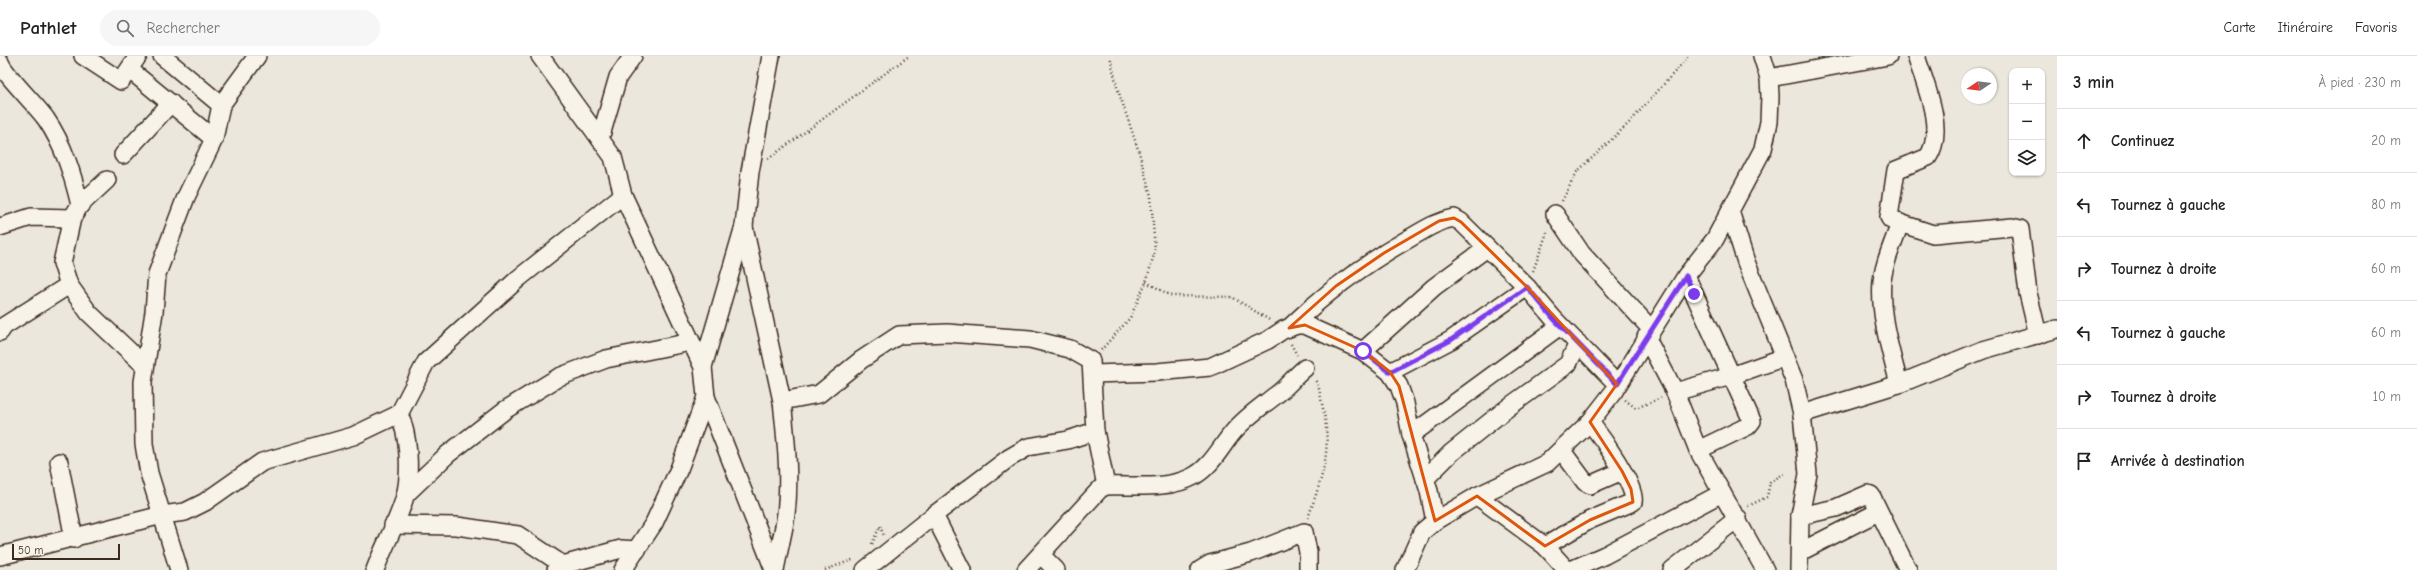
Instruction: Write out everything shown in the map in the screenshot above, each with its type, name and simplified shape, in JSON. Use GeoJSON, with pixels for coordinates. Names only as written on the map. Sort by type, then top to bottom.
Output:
{"type":"FeatureCollection","features":[{"type":"Feature","properties":{"kind":"street"},"geometry":{"type":"LineString","coordinates":[[3,56],[0,61],[43,115],[60,142],[72,175],[76,212],[62,263],[69,285],[89,313],[145,366]]}},
{"type":"Feature","properties":{"kind":"street"},"geometry":{"type":"LineString","coordinates":[[83,56],[120,80],[123,80],[134,63],[171,103],[214,139]]}},
{"type":"Feature","properties":{"kind":"street"},"geometry":{"type":"LineString","coordinates":[[162,56],[221,105]]}},
{"type":"Feature","properties":{"kind":"street"},"geometry":{"type":"LineString","coordinates":[[179,570],[149,473],[144,444],[142,413],[145,366],[154,312],[157,274],[186,197],[214,139],[221,105],[257,56]]}},
{"type":"Feature","properties":{"kind":"street"},"geometry":{"type":"LineString","coordinates":[[540,56],[613,157],[623,195],[703,367],[706,397],[775,570]]}},
{"type":"Feature","properties":{"kind":"street"},"geometry":{"type":"LineString","coordinates":[[600,139],[618,77],[633,56]]}},
{"type":"Feature","properties":{"kind":"street"},"geometry":{"type":"LineString","coordinates":[[703,367],[744,226],[750,172],[772,56]]}},
{"type":"Feature","properties":{"kind":"street"},"geometry":{"type":"LineString","coordinates":[[1405,570],[1422,532],[1435,521],[1477,496],[1547,463],[1590,422],[1616,388],[1648,333],[1686,276],[1715,239],[1763,149],[1769,122],[1769,78],[1762,56]]}},
{"type":"Feature","properties":{"kind":"street"},"geometry":{"type":"LineString","coordinates":[[1769,78],[1888,56]]}},
{"type":"Feature","properties":{"kind":"street"},"geometry":{"type":"LineString","coordinates":[[1916,56],[1929,97],[1935,127],[1935,141],[1928,157],[1899,167],[1894,173],[1888,214],[1891,220],[1933,234],[2012,226],[2020,229],[2028,293],[2038,335]]}},
{"type":"Feature","properties":{"kind":"street"},"geometry":{"type":"LineString","coordinates":[[123,155],[171,103]]}},
{"type":"Feature","properties":{"kind":"street"},"geometry":{"type":"LineString","coordinates":[[0,227],[31,217],[76,212],[107,180]]}},
{"type":"Feature","properties":{"kind":"street"},"geometry":{"type":"LineString","coordinates":[[0,556],[74,539],[162,515],[185,512],[205,502],[262,462],[353,436],[399,414],[426,362],[519,278],[623,195]]}},
{"type":"Feature","properties":{"kind":"street"},"geometry":{"type":"LineString","coordinates":[[1730,211],[1746,262],[1794,380],[1802,414],[1808,474],[1800,516],[1799,570]]}},
{"type":"Feature","properties":{"kind":"street"},"geometry":{"type":"LineString","coordinates":[[1555,214],[1582,254],[1648,333],[1675,392],[1698,450],[1736,515],[1761,568]]}},
{"type":"Feature","properties":{"kind":"street"},"geometry":{"type":"LineString","coordinates":[[782,400],[819,394],[861,360],[899,335],[947,333],[1030,339],[1070,349],[1092,367],[1157,372],[1210,367],[1262,343],[1289,328],[1336,286],[1384,253],[1439,221],[1454,218],[1527,287],[1560,326],[1578,343],[1616,388]]}},
{"type":"Feature","properties":{"kind":"street"},"geometry":{"type":"LineString","coordinates":[[1899,384],[1886,327],[1882,282],[1884,267],[1900,223]]}},
{"type":"Feature","properties":{"kind":"street"},"geometry":{"type":"LineString","coordinates":[[744,226],[782,400],[787,489],[785,521],[775,570]]}},
{"type":"Feature","properties":{"kind":"street"},"geometry":{"type":"LineString","coordinates":[[1363,351],[1434,287],[1487,248]]}},
{"type":"Feature","properties":{"kind":"street"},"geometry":{"type":"LineString","coordinates":[[1686,276],[1751,418],[1750,424],[1698,450]]}},
{"type":"Feature","properties":{"kind":"street"},"geometry":{"type":"LineString","coordinates":[[0,332],[4,326],[69,285]]}},
{"type":"Feature","properties":{"kind":"street"},"geometry":{"type":"LineString","coordinates":[[1390,372],[1451,340],[1527,287]]}},
{"type":"Feature","properties":{"kind":"street"},"geometry":{"type":"LineString","coordinates":[[1289,328],[1305,325],[1363,351],[1390,372],[1399,386],[1405,403],[1411,435],[1425,479],[1435,521]]}},
{"type":"Feature","properties":{"kind":"street"},"geometry":{"type":"LineString","coordinates":[[1411,435],[1560,326]]}},
{"type":"Feature","properties":{"kind":"street"},"geometry":{"type":"LineString","coordinates":[[1802,414],[1899,384],[1982,350],[2057,329]]}},
{"type":"Feature","properties":{"kind":"street"},"geometry":{"type":"LineString","coordinates":[[405,495],[448,454],[505,410],[559,377],[606,359],[691,342]]}},
{"type":"Feature","properties":{"kind":"street"},"geometry":{"type":"LineString","coordinates":[[1425,479],[1452,453],[1510,406],[1568,364],[1578,343]]}},
{"type":"Feature","properties":{"kind":"street"},"geometry":{"type":"LineString","coordinates":[[1675,392],[1731,376],[1785,357]]}},
{"type":"Feature","properties":{"kind":"street"},"geometry":{"type":"LineString","coordinates":[[1092,367],[1095,431],[1106,486]]}},
{"type":"Feature","properties":{"kind":"street"},"geometry":{"type":"LineString","coordinates":[[1026,570],[1091,499],[1106,486],[1179,482],[1194,476],[1210,464],[1234,431],[1252,412],[1278,394],[1292,378],[1305,368]]}},
{"type":"Feature","properties":{"kind":"street"},"geometry":{"type":"LineString","coordinates":[[623,570],[637,550],[660,510],[678,470],[706,397]]}},
{"type":"Feature","properties":{"kind":"street"},"geometry":{"type":"LineString","coordinates":[[375,570],[405,495],[408,448],[406,429],[399,414]]}},
{"type":"Feature","properties":{"kind":"street"},"geometry":{"type":"LineString","coordinates":[[1545,546],[1590,520],[1633,502],[1631,489],[1622,471],[1590,422]]}},
{"type":"Feature","properties":{"kind":"street"},"geometry":{"type":"LineString","coordinates":[[863,562],[890,549],[1008,458],[1028,446],[1068,440],[1095,431]]}},
{"type":"Feature","properties":{"kind":"street"},"geometry":{"type":"LineString","coordinates":[[1562,450],[1586,482],[1590,485],[1622,471]]}},
{"type":"Feature","properties":{"kind":"street"},"geometry":{"type":"LineString","coordinates":[[59,462],[74,539]]}},
{"type":"Feature","properties":{"kind":"street"},"geometry":{"type":"LineString","coordinates":[[1571,570],[1606,555],[1722,493]]}},
{"type":"Feature","properties":{"kind":"street"},"geometry":{"type":"LineString","coordinates":[[1800,516],[1836,508],[1868,494],[1873,498],[1878,512],[1908,570]]}},
{"type":"Feature","properties":{"kind":"street"},"geometry":{"type":"LineString","coordinates":[[1477,496],[1545,546],[1566,570]]}},
{"type":"Feature","properties":{"kind":"street"},"geometry":{"type":"LineString","coordinates":[[1800,552],[1878,512]]}},
{"type":"Feature","properties":{"kind":"street"},"geometry":{"type":"LineString","coordinates":[[934,515],[962,570]]}},
{"type":"Feature","properties":{"kind":"street"},"geometry":{"type":"LineString","coordinates":[[1672,570],[1736,515]]}},
{"type":"Feature","properties":{"kind":"street"},"geometry":{"type":"LineString","coordinates":[[392,525],[457,526],[518,535],[560,567],[621,549],[637,550]]}},
{"type":"Feature","properties":{"kind":"street"},"geometry":{"type":"LineString","coordinates":[[1200,570],[1210,564],[1251,553],[1304,532],[1308,552],[1308,570]]}},
{"type":"Feature","properties":{"kind":"street"},"geometry":{"type":"LineString","coordinates":[[1041,555],[1056,570]]}},
{"type":"Feature","properties":{"kind":"path"},"geometry":{"type":"LineString","coordinates":[[750,172],[909,56]]}},
{"type":"Feature","properties":{"kind":"path"},"geometry":{"type":"LineString","coordinates":[[1092,367],[1130,318],[1146,282],[1155,251],[1151,196],[1139,152],[1117,87],[1110,56]]}},
{"type":"Feature","properties":{"kind":"path"},"geometry":{"type":"LineString","coordinates":[[1527,287],[1555,214],[1577,172],[1630,122],[1689,56]]}},
{"type":"Feature","properties":{"kind":"path"},"geometry":{"type":"LineString","coordinates":[[1616,388],[1636,408],[1675,392]]}},
{"type":"Feature","properties":{"kind":"path"},"geometry":{"type":"LineString","coordinates":[[1736,515],[1767,497],[1770,482],[1785,472]]}},
{"type":"Feature","properties":{"kind":"path"},"geometry":{"type":"LineString","coordinates":[[871,546],[880,526],[890,549]]}},
{"type":"Feature","properties":{"kind":"path"},"geometry":{"type":"LineString","coordinates":[[825,570],[863,562]]}},
{"type":"Feature","properties":{"kind":"highlighted area"},"geometry":{"type":"Polygon","coordinates":[[[1454,218],[1461,222],[1527,287],[1617,384],[1590,422],[1622,471],[1631,489],[1633,502],[1590,520],[1545,546],[1477,496],[1435,521],[1399,386],[1390,372],[1363,351],[1305,325],[1289,328],[1336,286],[1384,253],[1439,221],[1454,218]]]}},
{"type":"Feature","properties":{"kind":"route"},"geometry":{"type":"LineString","coordinates":[[1363,351],[1380,366],[1390,372],[1451,340],[1527,287],[1553,318],[1617,384],[1686,276],[1694,294]]}}]}
